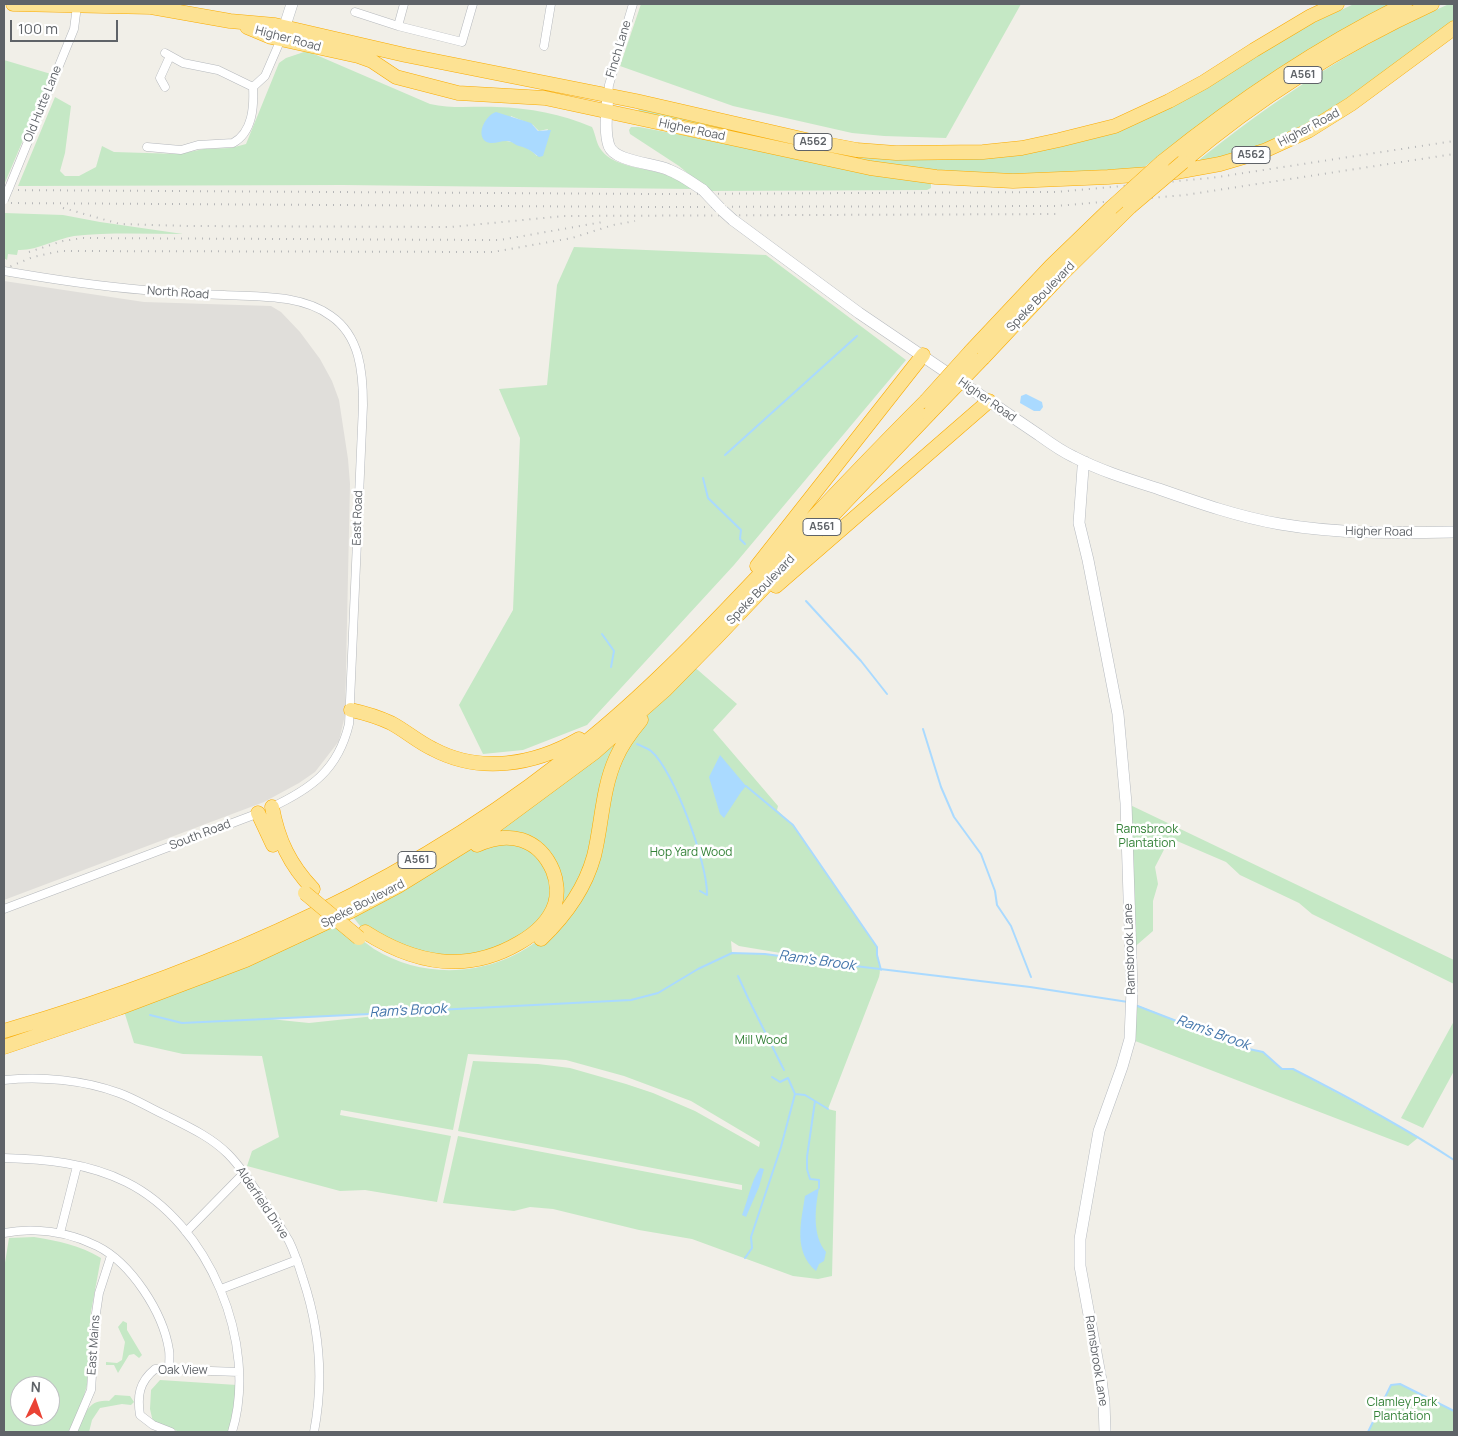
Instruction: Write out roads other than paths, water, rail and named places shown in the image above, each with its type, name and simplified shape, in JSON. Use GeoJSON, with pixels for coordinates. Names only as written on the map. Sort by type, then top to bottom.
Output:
{"type":"FeatureCollection","features":[{"type":"Feature","properties":{"kind":"highway","name":"Higher Road"},"geometry":{"type":"LineString","coordinates":[[12,4],[151,7],[608,95],[815,142],[857,150],[896,153],[982,152],[1022,148],[1115,126],[1169,101],[1204,82],[1311,16],[1337,4]]}},
{"type":"Feature","properties":{"kind":"highway","name":"Speke Boulevard"},"geometry":{"type":"LineString","coordinates":[[4,1046],[119,1008],[246,960],[349,912],[413,878],[496,826],[595,752],[664,690],[715,640],[929,414],[1052,266],[1111,208],[1162,162],[1261,87],[1337,40],[1405,4]]}},
{"type":"Feature","properties":{"kind":"highway","name":"Speke Boulevard"},"geometry":{"type":"LineString","coordinates":[[4,1031],[100,1001],[226,954],[317,914],[374,885],[484,818],[590,739],[678,659],[926,400],[977,355],[1130,207],[1211,138],[1270,97],[1338,53],[1392,22],[1432,4]]}},
{"type":"Feature","properties":{"kind":"highway","name":"Higher Road"},"geometry":{"type":"LineString","coordinates":[[283,33],[372,61],[396,77],[458,93],[545,98],[870,168],[936,177],[1013,181],[1176,172],[1220,164],[1264,151],[1308,131],[1351,104],[1454,28]]}},
{"type":"Feature","properties":{"kind":"highway"},"geometry":{"type":"LineString","coordinates":[[714,622],[776,540],[923,355]]}},
{"type":"Feature","properties":{"kind":"highway"},"geometry":{"type":"LineString","coordinates":[[715,640],[989,401]]}},
{"type":"Feature","properties":{"kind":"highway"},"geometry":{"type":"LineString","coordinates":[[351,710],[372,715],[391,723],[418,741],[453,758],[473,763],[512,763],[546,755],[564,748],[579,739],[678,659]]}},
{"type":"Feature","properties":{"kind":"highway"},"geometry":{"type":"LineString","coordinates":[[258,814],[286,870],[362,935],[375,949],[404,962],[431,969],[471,969],[494,964],[537,942],[560,920],[572,905],[594,857],[608,784],[616,757],[628,736],[664,690]]}},
{"type":"Feature","properties":{"kind":"highway"},"geometry":{"type":"LineString","coordinates":[[272,807],[276,830],[287,855],[309,891]]}},
{"type":"Feature","properties":{"kind":"highway"},"geometry":{"type":"LineString","coordinates":[[349,912],[480,844],[502,837],[512,837],[533,844],[550,864],[555,876],[556,902],[546,921],[526,939],[493,955],[476,960],[440,962],[396,949],[362,935]]}},
{"type":"Feature","properties":{"kind":"street"},"geometry":{"type":"LineString","coordinates":[[253,87],[265,76],[283,33],[292,4]]}},
{"type":"Feature","properties":{"kind":"street"},"geometry":{"type":"LineString","coordinates":[[398,26],[404,4]]}},
{"type":"Feature","properties":{"kind":"street"},"geometry":{"type":"LineString","coordinates":[[355,12],[398,26],[462,42],[472,4]]}},
{"type":"Feature","properties":{"kind":"street"},"geometry":{"type":"LineString","coordinates":[[544,46],[551,4]]}},
{"type":"Feature","properties":{"kind":"street","name":"Finch Lane"},"geometry":{"type":"LineString","coordinates":[[608,95],[609,85],[633,4]]}},
{"type":"Feature","properties":{"kind":"street","name":"Old Hutte Lane"},"geometry":{"type":"LineString","coordinates":[[4,200],[74,29],[77,6]]}},
{"type":"Feature","properties":{"kind":"street"},"geometry":{"type":"LineString","coordinates":[[165,87],[160,78],[167,55],[183,62],[218,70],[253,87]]}},
{"type":"Feature","properties":{"kind":"street"},"geometry":{"type":"LineString","coordinates":[[147,147],[180,150],[204,144],[234,143],[244,133],[251,116],[254,107],[253,87]]}},
{"type":"Feature","properties":{"kind":"street","name":"Higher Road"},"geometry":{"type":"LineString","coordinates":[[608,95],[607,129],[609,146],[614,154],[668,169],[687,179],[703,190],[733,220],[859,313],[1063,451],[1116,475],[1220,510],[1279,524],[1341,532],[1454,532]]}},
{"type":"Feature","properties":{"kind":"street","name":"North Road"},"geometry":{"type":"LineString","coordinates":[[4,271],[143,290],[263,297],[297,302],[323,311],[337,320],[345,329]]}},
{"type":"Feature","properties":{"kind":"street","name":"East Road"},"geometry":{"type":"LineString","coordinates":[[345,329],[357,350],[363,388],[351,710]]}},
{"type":"Feature","properties":{"kind":"street","name":"Ramsbrook Lane"},"geometry":{"type":"LineString","coordinates":[[1085,462],[1079,523],[1118,714],[1126,803],[1132,990],[1130,1039],[1122,1067],[1098,1131],[1080,1239],[1080,1266],[1101,1380],[1105,1432]]}},
{"type":"Feature","properties":{"kind":"street","name":"South Road"},"geometry":{"type":"LineString","coordinates":[[4,909],[258,814],[310,787],[329,768],[340,751],[346,738],[351,710]]}},
{"type":"Feature","properties":{"kind":"street","name":"Alderfield Drive"},"geometry":{"type":"LineString","coordinates":[[4,1080],[51,1078],[120,1093],[193,1129],[210,1139],[228,1155],[254,1186],[288,1240],[297,1260],[312,1305],[318,1340],[319,1388],[314,1432]]}},
{"type":"Feature","properties":{"kind":"street"},"geometry":{"type":"LineString","coordinates":[[4,1158],[40,1159],[97,1170],[126,1182],[146,1194],[169,1212],[186,1232],[197,1247],[221,1289],[236,1337],[240,1388],[237,1415],[232,1432]]}},
{"type":"Feature","properties":{"kind":"street"},"geometry":{"type":"LineString","coordinates":[[60,1233],[77,1166]]}},
{"type":"Feature","properties":{"kind":"street"},"geometry":{"type":"LineString","coordinates":[[186,1232],[243,1174]]}},
{"type":"Feature","properties":{"kind":"street"},"geometry":{"type":"LineString","coordinates":[[4,1233],[32,1230],[60,1233],[98,1247],[111,1256],[130,1274],[158,1315],[169,1350],[169,1369]]}},
{"type":"Feature","properties":{"kind":"street","name":"East Mains"},"geometry":{"type":"LineString","coordinates":[[73,1432],[91,1390],[96,1313],[99,1293],[111,1256]]}},
{"type":"Feature","properties":{"kind":"street"},"geometry":{"type":"LineString","coordinates":[[221,1289],[297,1260]]}},
{"type":"Feature","properties":{"kind":"street","name":"Oak View"},"geometry":{"type":"LineString","coordinates":[[171,1432],[151,1429],[140,1415],[138,1404],[140,1390],[146,1376],[154,1369],[239,1372]]}},
{"type":"Feature","properties":{"kind":"water"},"geometry":{"type":"Polygon","coordinates":[[[496,112],[531,123],[538,131],[551,130],[543,156],[539,157],[528,149],[508,141],[491,143],[485,141],[482,138],[483,125],[496,112]]]}},
{"type":"Feature","properties":{"kind":"water"},"geometry":{"type":"Polygon","coordinates":[[[1026,394],[1042,402],[1043,407],[1040,411],[1034,411],[1020,403],[1021,396],[1026,394]]]}},
{"type":"Feature","properties":{"kind":"water"},"geometry":{"type":"Polygon","coordinates":[[[720,755],[746,786],[724,818],[720,814],[709,777],[720,755]]]}},
{"type":"Feature","properties":{"kind":"water"},"geometry":{"type":"Polygon","coordinates":[[[760,1168],[764,1169],[759,1187],[746,1217],[742,1215],[760,1168]]]}},
{"type":"Feature","properties":{"kind":"water"},"geometry":{"type":"Polygon","coordinates":[[[819,1188],[816,1204],[816,1222],[818,1238],[826,1252],[824,1261],[819,1264],[816,1271],[804,1255],[800,1236],[805,1196],[819,1188]]]}},
{"type":"Feature","properties":{"kind":"waterway"},"geometry":{"type":"LineString","coordinates":[[725,455],[857,336]]}},
{"type":"Feature","properties":{"kind":"waterway"},"geometry":{"type":"LineString","coordinates":[[703,478],[708,498],[741,530],[740,539],[745,544]]}},
{"type":"Feature","properties":{"kind":"waterway"},"geometry":{"type":"LineString","coordinates":[[806,601],[861,661],[887,694]]}},
{"type":"Feature","properties":{"kind":"waterway"},"geometry":{"type":"LineString","coordinates":[[602,634],[614,651],[611,667]]}},
{"type":"Feature","properties":{"kind":"waterway"},"geometry":{"type":"LineString","coordinates":[[923,729],[941,787],[954,817],[981,854],[995,891],[997,905],[1011,926],[1031,977]]}},
{"type":"Feature","properties":{"kind":"waterway"},"geometry":{"type":"LineString","coordinates":[[637,744],[651,751],[660,761],[679,797],[696,841],[706,881],[707,895],[700,891]]}},
{"type":"Feature","properties":{"kind":"waterway"},"geometry":{"type":"LineString","coordinates":[[746,786],[793,825],[877,947],[881,970]]}},
{"type":"Feature","properties":{"kind":"waterway","name":"Ram's Brook"},"geometry":{"type":"LineString","coordinates":[[150,1015],[182,1023],[432,1012],[437,1010],[631,1000],[658,993],[698,969],[732,953],[765,954],[1030,987],[1128,1002]]}},
{"type":"Feature","properties":{"kind":"waterway"},"geometry":{"type":"LineString","coordinates":[[738,976],[784,1070]]}},
{"type":"Feature","properties":{"kind":"waterway","name":"Ram's Brook"},"geometry":{"type":"LineString","coordinates":[[1135,1005],[1249,1049],[1263,1052],[1282,1069],[1293,1069],[1334,1090],[1454,1160]]}},
{"type":"Feature","properties":{"kind":"waterway"},"geometry":{"type":"LineString","coordinates":[[745,1258],[752,1248],[751,1237],[781,1147],[795,1094],[788,1078],[780,1082],[772,1077]]}},
{"type":"Feature","properties":{"kind":"waterway"},"geometry":{"type":"LineString","coordinates":[[795,1094],[805,1095],[828,1109]]}},
{"type":"Feature","properties":{"kind":"waterway"},"geometry":{"type":"LineString","coordinates":[[815,1101],[807,1169],[810,1179],[819,1180],[819,1188]]}},
{"type":"Feature","properties":{"kind":"waterway"},"geometry":{"type":"LineString","coordinates":[[1368,1432],[1391,1385],[1400,1384],[1454,1411]]}},
{"type":"Feature","properties":{"kind":"railway"},"geometry":{"type":"LineString","coordinates":[[4,190],[658,194],[1056,192],[1211,178],[1454,141]]}},
{"type":"Feature","properties":{"kind":"railway"},"geometry":{"type":"LineString","coordinates":[[4,203],[658,207],[1056,206],[1185,195],[1454,154]]}},
{"type":"Feature","properties":{"kind":"railway"},"geometry":{"type":"LineString","coordinates":[[63,208],[120,224],[187,226],[451,227],[564,216],[1060,214]]}},
{"type":"Feature","properties":{"kind":"railway"},"geometry":{"type":"LineString","coordinates":[[4,269],[33,257],[61,251],[493,252],[572,238],[613,225],[635,221]]}},
{"type":"Feature","properties":{"kind":"railway"},"geometry":{"type":"LineString","coordinates":[[29,252],[63,241],[83,238],[500,240],[603,222]]}},
{"type":"Feature","properties":{"kind":"park label","name":"Ramsbrook Plantation"},"geometry":{"type":"Point","coordinates":[1147,837]}},
{"type":"Feature","properties":{"kind":"park label","name":"Hop Yard Wood"},"geometry":{"type":"Point","coordinates":[691,853]}},
{"type":"Feature","properties":{"kind":"park label","name":"Mill Wood"},"geometry":{"type":"Point","coordinates":[761,1041]}},
{"type":"Feature","properties":{"kind":"park label","name":"Clamley Park Plantation"},"geometry":{"type":"Point","coordinates":[1402,1410]}}]}
